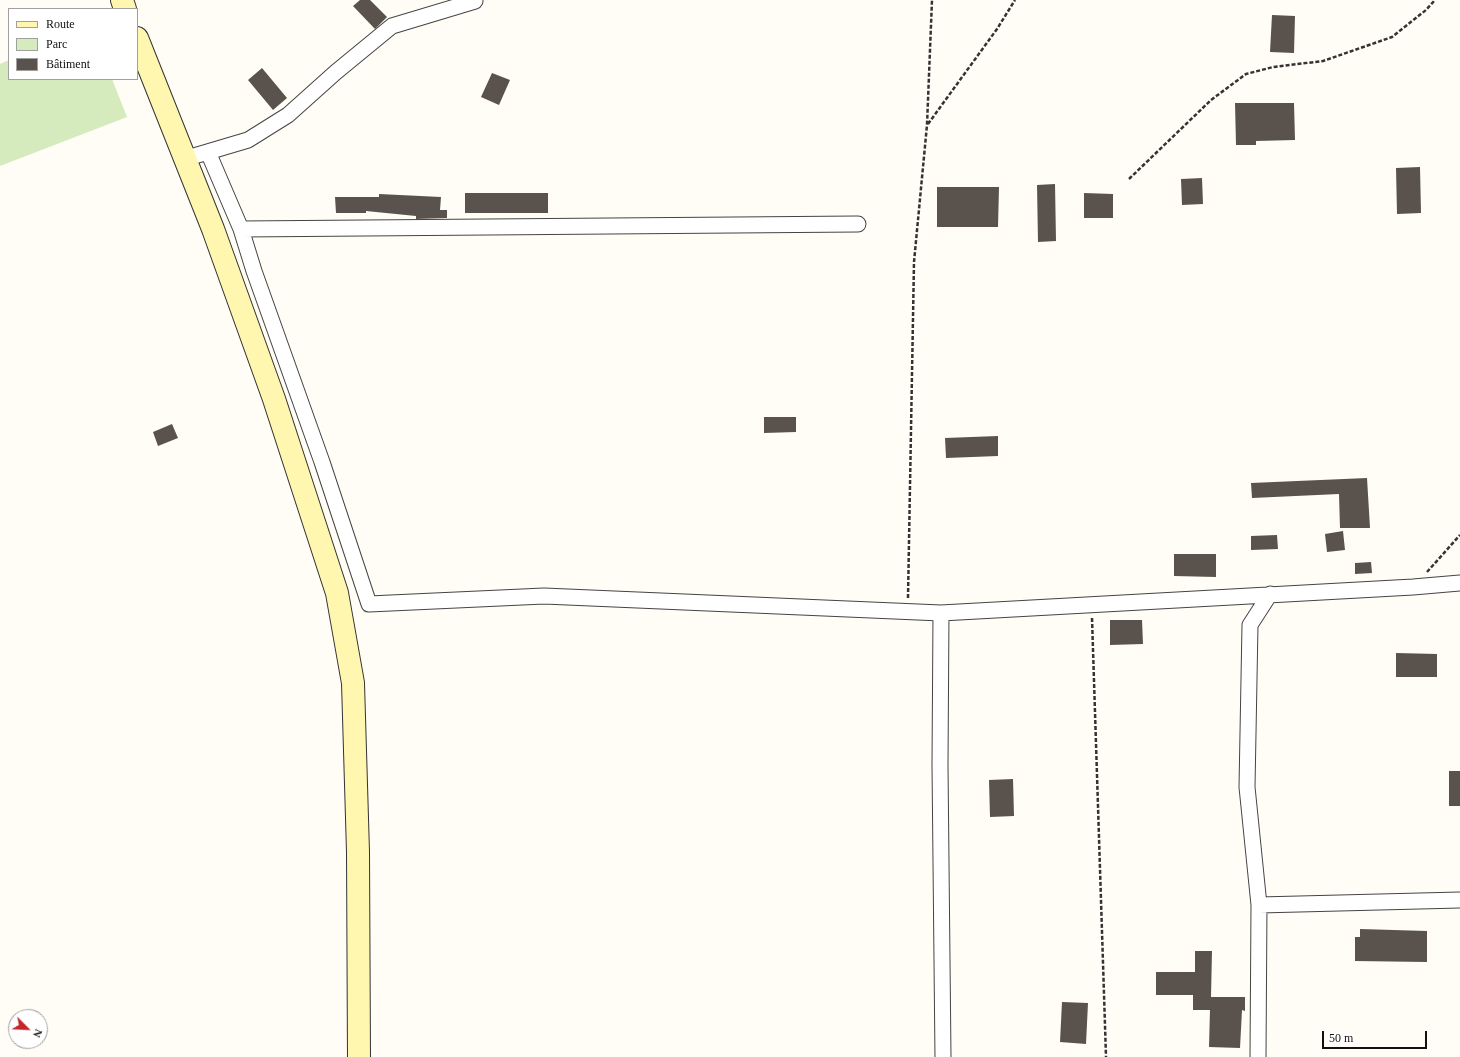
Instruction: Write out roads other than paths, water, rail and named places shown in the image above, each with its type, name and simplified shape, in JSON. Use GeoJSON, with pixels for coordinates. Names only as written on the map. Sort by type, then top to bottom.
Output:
{"type":"FeatureCollection","features":[{"type":"Feature","properties":{"kind":"street"},"geometry":{"type":"LineString","coordinates":[[184,159],[248,140],[288,115],[336,72],[392,26],[475,1]]}},
{"type":"Feature","properties":{"kind":"street"},"geometry":{"type":"LineString","coordinates":[[138,41],[213,230],[272,392],[338,594],[353,683],[358,845],[359,1057]]}},
{"type":"Feature","properties":{"kind":"street"},"geometry":{"type":"LineString","coordinates":[[208,152],[241,229],[254,271],[322,462],[369,604],[544,596],[941,613],[1413,587],[1460,583]]}},
{"type":"Feature","properties":{"kind":"street"},"geometry":{"type":"LineString","coordinates":[[241,229],[858,224]]}},
{"type":"Feature","properties":{"kind":"street"},"geometry":{"type":"LineString","coordinates":[[1258,1057],[1259,905],[1247,786],[1250,624],[1270,594]]}},
{"type":"Feature","properties":{"kind":"street"},"geometry":{"type":"LineString","coordinates":[[941,613],[940,765],[943,1057]]}},
{"type":"Feature","properties":{"kind":"street"},"geometry":{"type":"LineString","coordinates":[[1259,905],[1460,900]]}}]}
